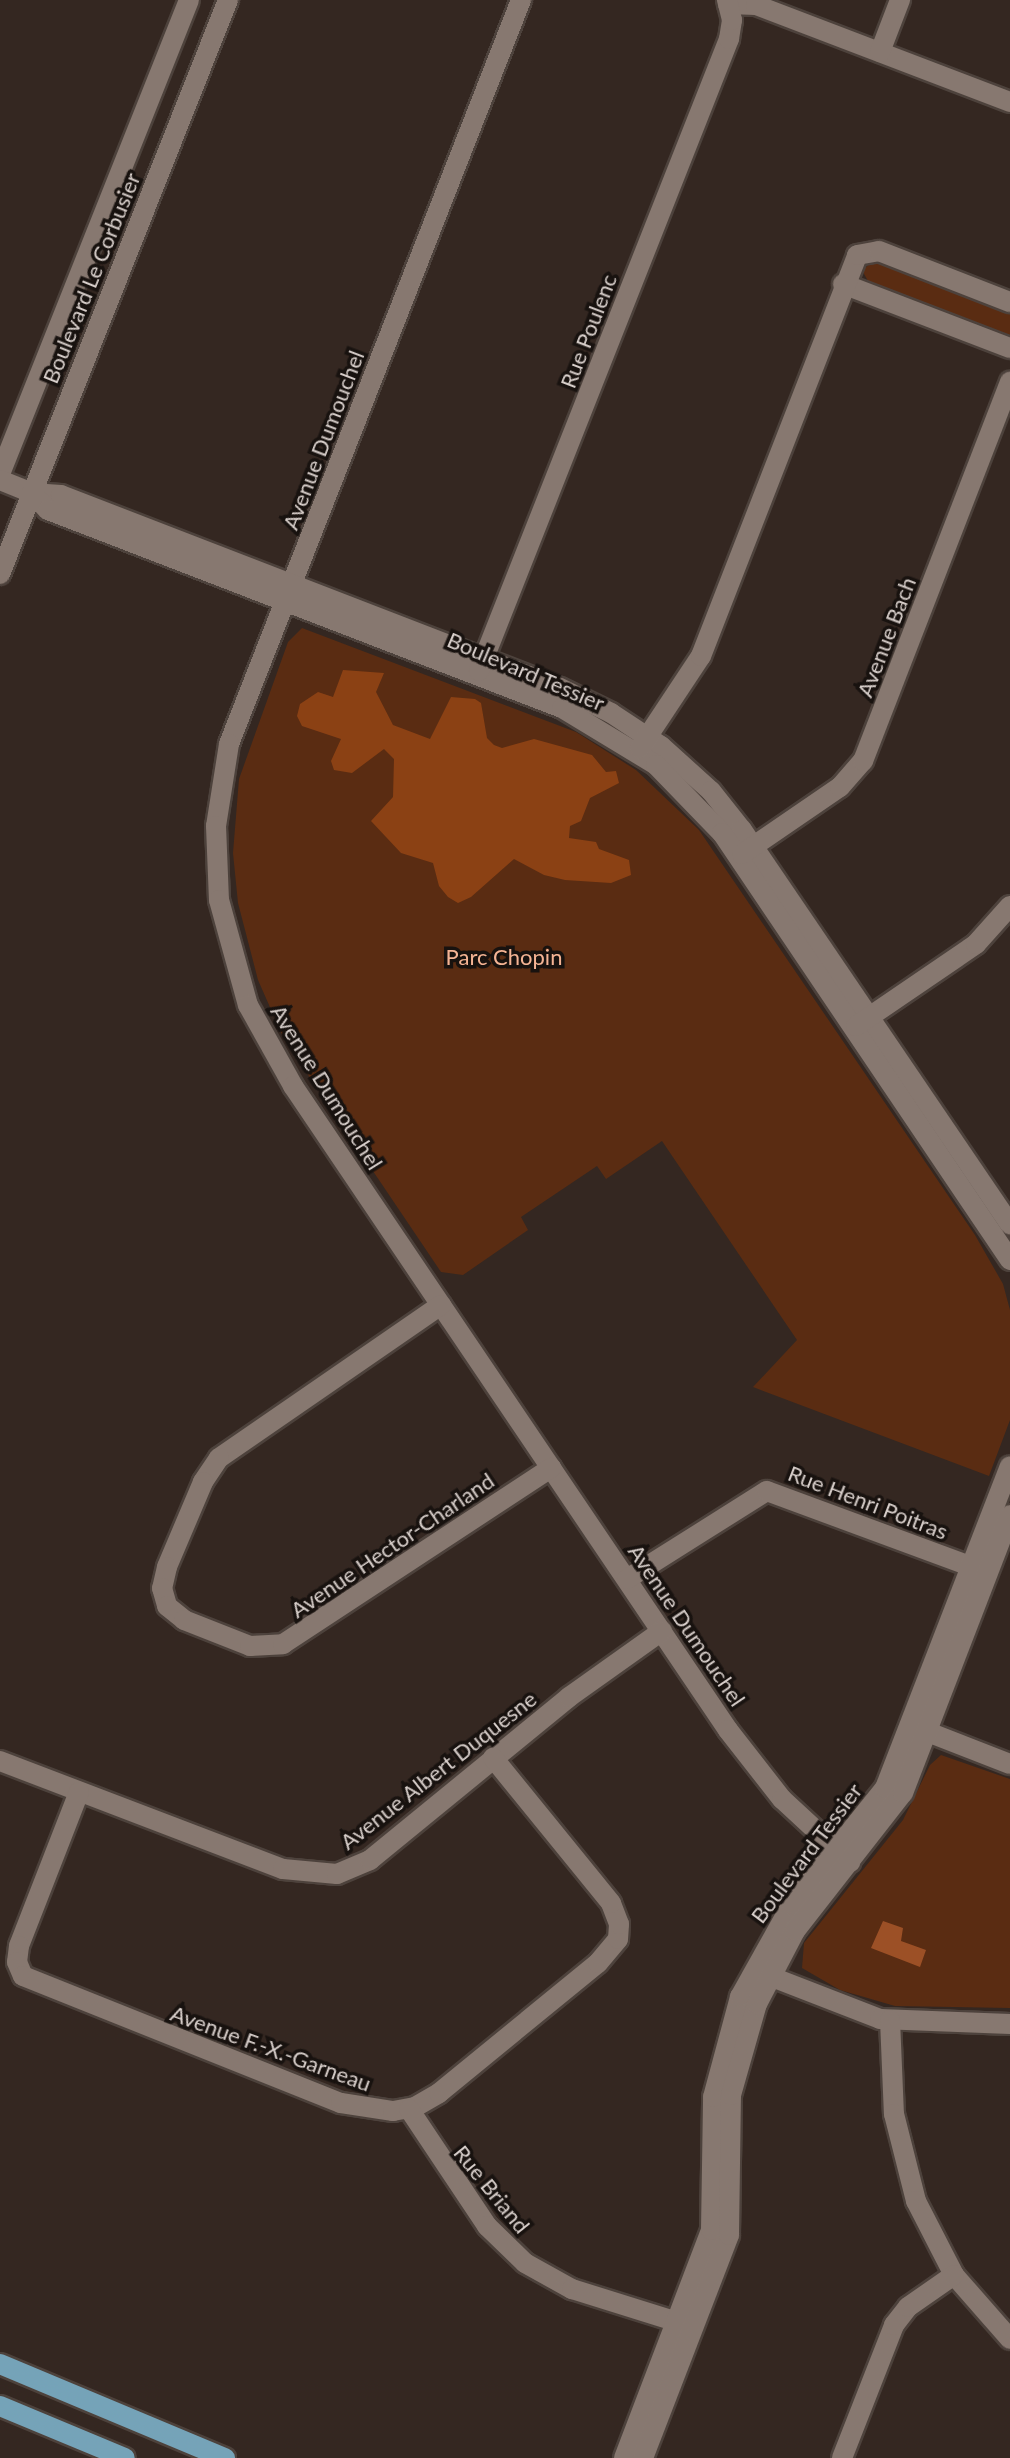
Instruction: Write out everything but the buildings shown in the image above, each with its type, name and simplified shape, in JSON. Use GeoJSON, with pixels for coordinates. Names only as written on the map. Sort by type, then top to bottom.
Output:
{"type":"FeatureCollection","features":[{"type":"Feature","properties":{"kind":"main road"},"geometry":{"type":"LineString","coordinates":[[0,2364],[225,2458]]}},
{"type":"Feature","properties":{"kind":"main road"},"geometry":{"type":"LineString","coordinates":[[0,2406],[125,2458]]}},
{"type":"Feature","properties":{"kind":"street","name":"Boulevard Le Corbusier"},"geometry":{"type":"LineString","coordinates":[[0,477],[189,0]]}},
{"type":"Feature","properties":{"kind":"street","name":"Boulevard Le Corbusier"},"geometry":{"type":"LineString","coordinates":[[0,574],[228,0]]}},
{"type":"Feature","properties":{"kind":"street","name":"Avenue Dumouchel"},"geometry":{"type":"LineString","coordinates":[[521,0],[289,593],[222,774],[215,855],[224,926],[244,995],[265,1041],[551,1468],[751,1759],[843,1856]]}},
{"type":"Feature","properties":{"kind":"street"},"geometry":{"type":"LineString","coordinates":[[880,52],[900,0]]}},
{"type":"Feature","properties":{"kind":"street"},"geometry":{"type":"LineString","coordinates":[[727,2],[749,3],[1010,102]]}},
{"type":"Feature","properties":{"kind":"street","name":"Rue Poulenc"},"geometry":{"type":"LineString","coordinates":[[481,667],[729,39],[727,2]]}},
{"type":"Feature","properties":{"kind":"street"},"geometry":{"type":"LineString","coordinates":[[642,744],[678,696],[706,644],[852,262],[870,250],[1010,302]]}},
{"type":"Feature","properties":{"kind":"street"},"geometry":{"type":"LineString","coordinates":[[843,284],[1010,348]]}},
{"type":"Feature","properties":{"kind":"street","name":"Avenue Bach"},"geometry":{"type":"LineString","coordinates":[[746,852],[840,787],[867,753],[1010,382]]}},
{"type":"Feature","properties":{"kind":"street","name":"Boulevard Tessier"},"geometry":{"type":"LineString","coordinates":[[0,477],[32,493],[48,510],[289,593],[481,667],[642,744],[705,786],[746,852],[1006,1234],[1010,1260]]}},
{"type":"Feature","properties":{"kind":"street"},"geometry":{"type":"LineString","coordinates":[[861,1023],[976,944],[1010,906]]}},
{"type":"Feature","properties":{"kind":"street","name":"Avenue Hector-Charland"},"geometry":{"type":"LineString","coordinates":[[441,1305],[219,1458],[203,1482],[167,1567],[162,1588],[168,1608],[250,1646],[283,1644],[551,1468]]}},
{"type":"Feature","properties":{"kind":"street","name":"Boulevard Tessier"},"geometry":{"type":"LineString","coordinates":[[919,1729],[972,1567],[1010,1466]]}},
{"type":"Feature","properties":{"kind":"street","name":"Rue Henri Poitras"},"geometry":{"type":"LineString","coordinates":[[627,1579],[767,1491],[972,1567]]}},
{"type":"Feature","properties":{"kind":"street","name":"Boulevard Tessier"},"geometry":{"type":"LineString","coordinates":[[643,2458],[685,2324],[712,2220],[710,2130],[718,2065],[762,1973],[795,1931],[919,1729],[1010,1515]]}},
{"type":"Feature","properties":{"kind":"street","name":"Avenue Albert Duquesne"},"geometry":{"type":"LineString","coordinates":[[0,1761],[291,1872],[328,1875],[370,1860],[493,1758],[662,1631]]}},
{"type":"Feature","properties":{"kind":"street"},"geometry":{"type":"LineString","coordinates":[[919,1729],[1010,1764]]}},
{"type":"Feature","properties":{"kind":"street"},"geometry":{"type":"LineString","coordinates":[[409,2109],[439,2093],[598,1963],[618,1939],[618,1917],[611,1903],[493,1758]]}},
{"type":"Feature","properties":{"kind":"street","name":"Avenue F.-X.-Garneau"},"geometry":{"type":"LineString","coordinates":[[79,1792],[17,1951],[18,1967],[27,1980],[341,2103],[380,2111],[409,2109]]}},
{"type":"Feature","properties":{"kind":"street"},"geometry":{"type":"LineString","coordinates":[[762,1973],[855,2012],[890,2020],[1010,2024]]}},
{"type":"Feature","properties":{"kind":"street"},"geometry":{"type":"LineString","coordinates":[[890,2020],[891,2084],[904,2167],[923,2218],[954,2275],[1010,2339]]}},
{"type":"Feature","properties":{"kind":"street","name":"Rue Briand"},"geometry":{"type":"LineString","coordinates":[[409,2109],[437,2159],[487,2226],[515,2255],[572,2289],[685,2324]]}},
{"type":"Feature","properties":{"kind":"street"},"geometry":{"type":"LineString","coordinates":[[842,2458],[894,2325],[908,2307],[954,2275]]}},
{"type":"Feature","properties":{"kind":"street","name":"Boulevard Tessier"},"geometry":{"type":"LineString","coordinates":[[624,2458],[685,2324]]}},
{"type":"Feature","properties":{"kind":"green space"},"geometry":{"type":"Polygon","coordinates":[[[874,261],[1010,313],[1010,335],[869,283],[862,270],[874,261]]]}},
{"type":"Feature","properties":{"kind":"green space","name":"Parc Chopin"},"geometry":{"type":"Polygon","coordinates":[[[302,628],[576,732],[636,770],[699,830],[975,1235],[1003,1284],[1010,1310],[1010,1420],[989,1476],[753,1387],[797,1340],[662,1141],[606,1179],[597,1166],[521,1217],[528,1230],[463,1275],[441,1272],[284,1039],[258,980],[238,903],[233,853],[239,779],[288,642],[302,628]]]}},
{"type":"Feature","properties":{"kind":"green space"},"geometry":{"type":"Polygon","coordinates":[[[941,1755],[1010,1779],[1010,2008],[895,2006],[840,1990],[802,1968],[804,1943],[903,1820],[930,1765],[941,1755]]]}},
{"type":"Feature","properties":{"kind":"shaded area"},"geometry":{"type":"Polygon","coordinates":[[[343,670],[384,673],[376,692],[393,725],[430,739],[451,697],[475,699],[481,703],[487,738],[494,745],[502,748],[534,739],[592,755],[606,772],[616,771],[619,783],[590,798],[581,821],[570,826],[569,838],[596,842],[599,849],[629,860],[631,875],[611,883],[565,880],[544,875],[514,859],[471,897],[458,903],[448,897],[439,886],[433,863],[401,853],[371,821],[393,797],[394,759],[384,749],[352,773],[334,770],[331,761],[341,739],[302,726],[297,716],[300,704],[318,692],[333,697],[343,670]]]}},
{"type":"Feature","properties":{"kind":"shaded area"},"geometry":{"type":"Polygon","coordinates":[[[883,1921],[903,1928],[901,1941],[926,1950],[920,1967],[871,1948],[883,1921]]]}}]}
